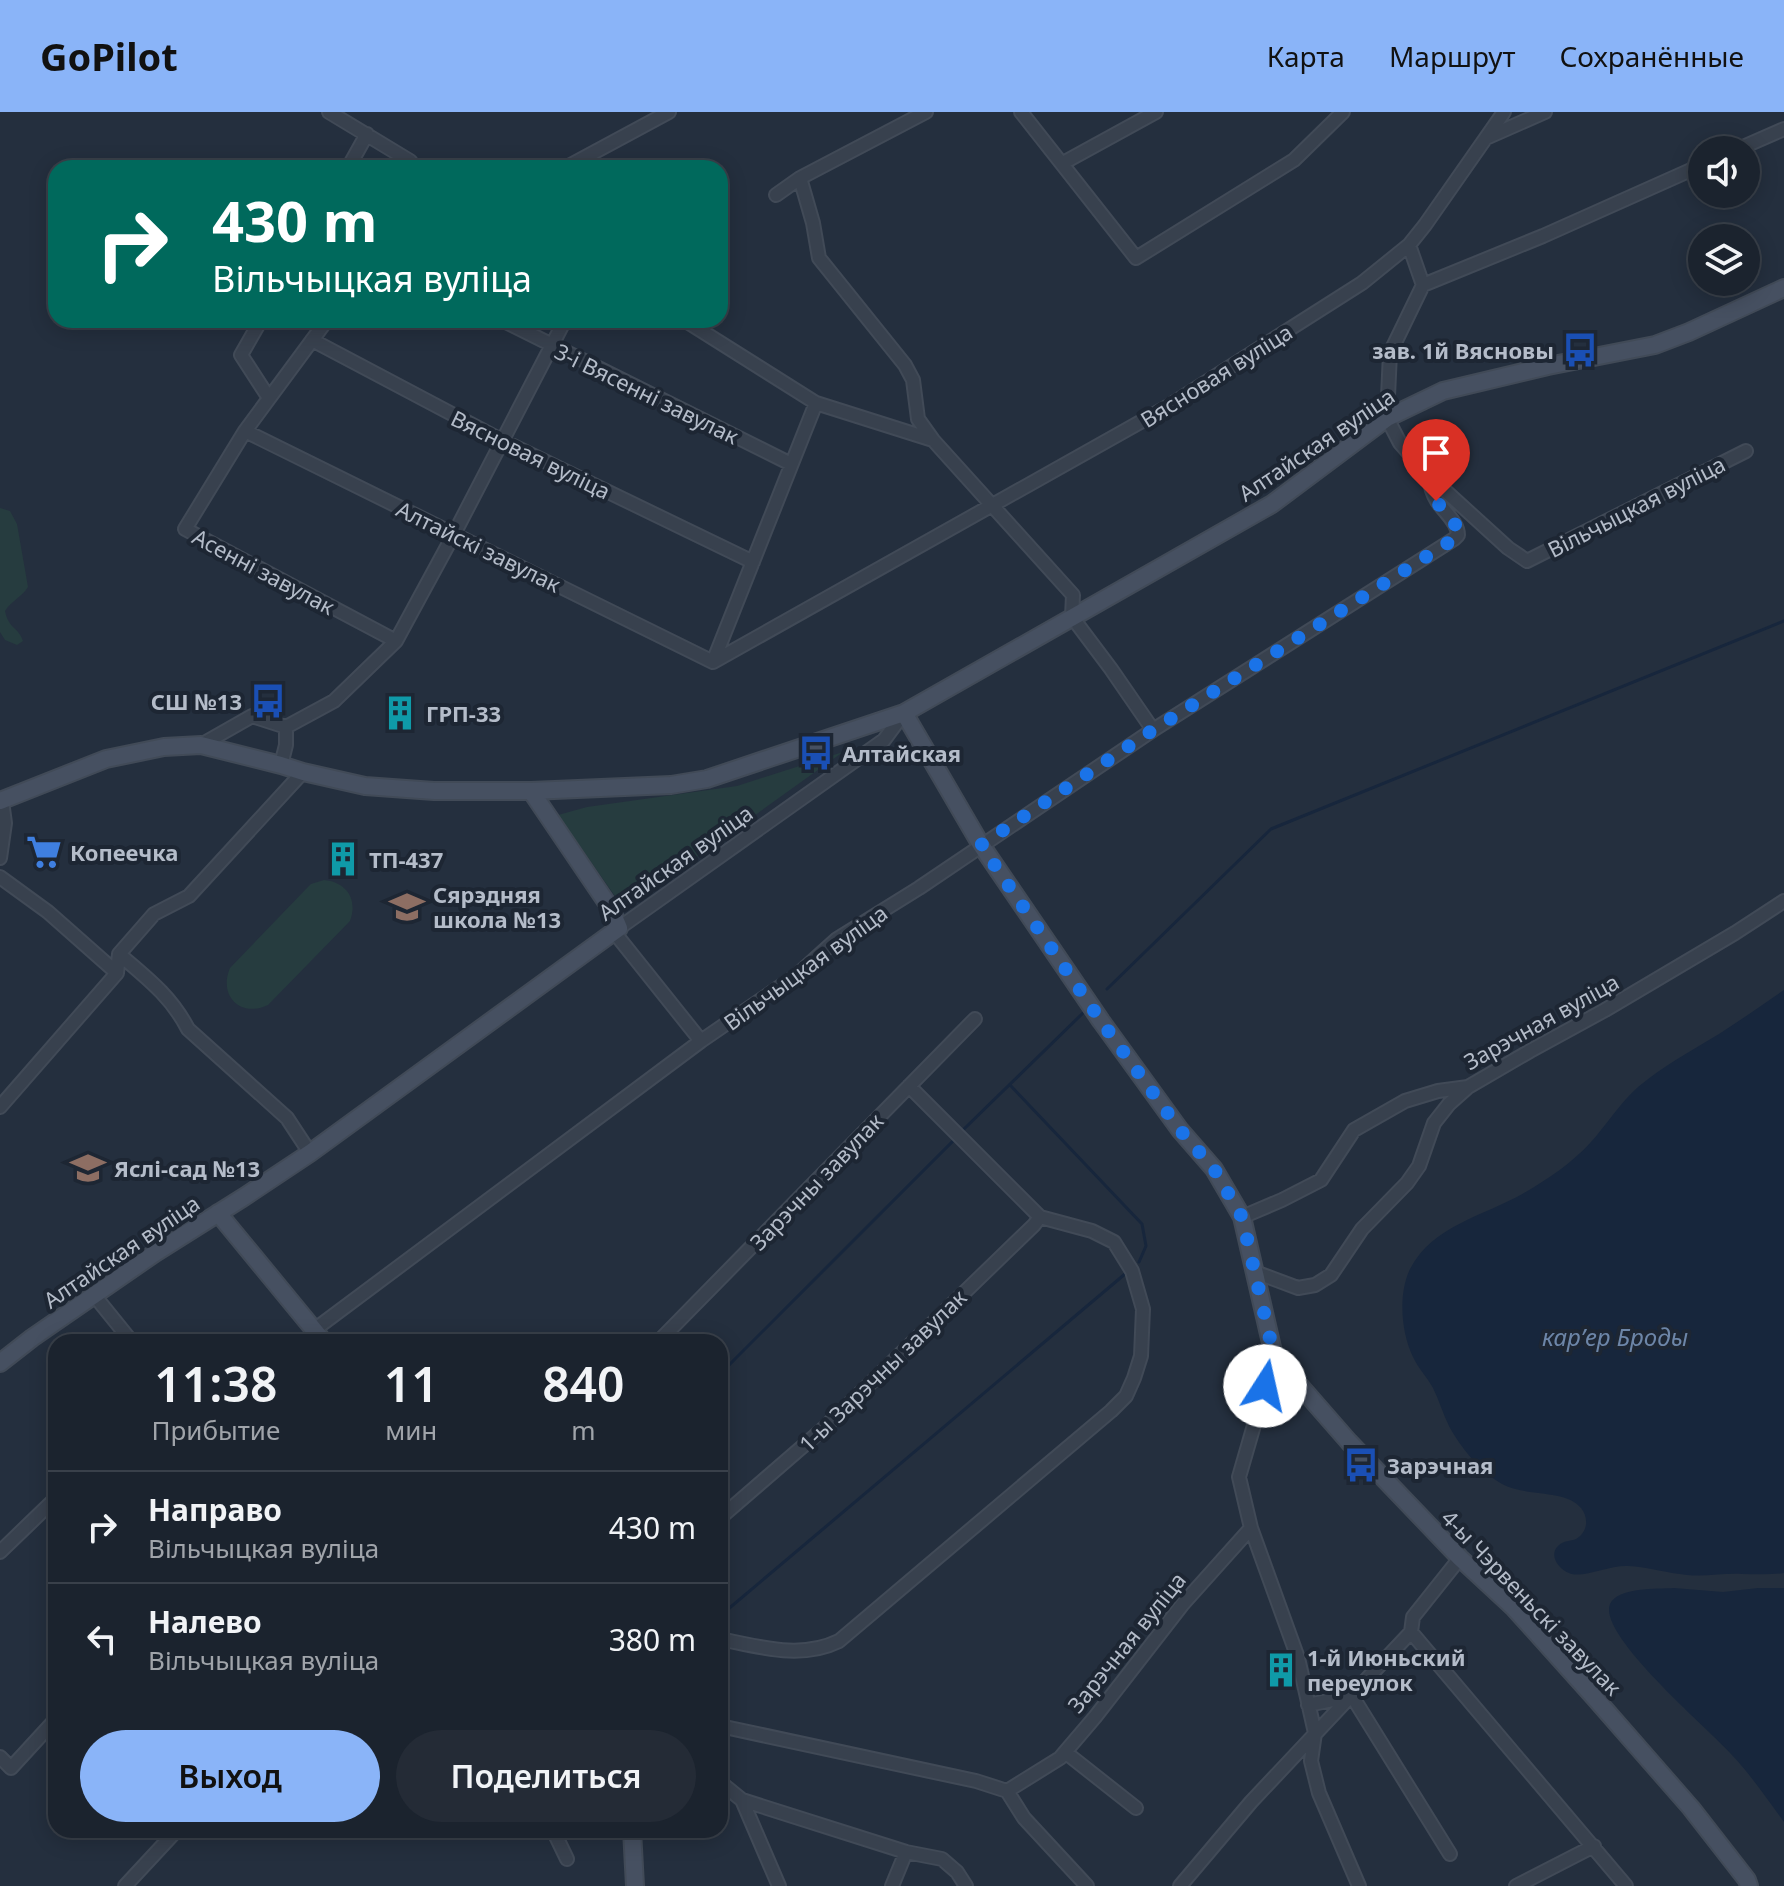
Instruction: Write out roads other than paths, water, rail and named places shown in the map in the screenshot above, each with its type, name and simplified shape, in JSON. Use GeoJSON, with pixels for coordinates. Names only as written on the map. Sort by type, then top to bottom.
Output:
{"type":"FeatureCollection","features":[{"type":"Feature","properties":{"kind":"main road","name":"Алтайская вуліца"},"geometry":{"type":"LineString","coordinates":[[1,801],[106,759],[164,747],[201,745],[365,786],[434,791],[531,791],[671,785],[707,779],[904,713],[1272,504],[1387,418],[1443,391],[1655,345],[1784,288]]}},
{"type":"Feature","properties":{"kind":"main road"},"geometry":{"type":"LineString","coordinates":[[904,713],[981,845],[1101,1021],[1180,1130],[1214,1169],[1242,1217],[1274,1356]]}},
{"type":"Feature","properties":{"kind":"main road"},"geometry":{"type":"LineString","coordinates":[[531,791],[611,909],[616,930]]}},
{"type":"Feature","properties":{"kind":"main road","name":"Алтайская вуліца"},"geometry":{"type":"LineString","coordinates":[[0,1363],[155,1253],[310,1153],[616,930]]}},
{"type":"Feature","properties":{"kind":"main road"},"geometry":{"type":"LineString","coordinates":[[218,1213],[317,1334]]}},
{"type":"Feature","properties":{"kind":"main road","name":"4-ы Чэрвеньскі завулак"},"geometry":{"type":"LineString","coordinates":[[1274,1356],[1349,1442],[1460,1558],[1514,1608],[1594,1697],[1691,1808],[1749,1886]]}},
{"type":"Feature","properties":{"kind":"main road"},"geometry":{"type":"LineString","coordinates":[[632,1838],[635,1886]]}},
{"type":"Feature","properties":{"kind":"street"},"geometry":{"type":"LineString","coordinates":[[329,112],[408,160]]}},
{"type":"Feature","properties":{"kind":"street"},"geometry":{"type":"LineString","coordinates":[[776,195],[800,178],[926,112]]}},
{"type":"Feature","properties":{"kind":"street"},"geometry":{"type":"LineString","coordinates":[[1021,112],[1136,258],[1294,160],[1336,114]]}},
{"type":"Feature","properties":{"kind":"street"},"geometry":{"type":"LineString","coordinates":[[1063,163],[1156,112]]}},
{"type":"Feature","properties":{"kind":"street","name":"Вясновая вуліца"},"geometry":{"type":"LineString","coordinates":[[713,662],[1167,407],[1362,283],[1409,245],[1504,112]]}},
{"type":"Feature","properties":{"kind":"street"},"geometry":{"type":"LineString","coordinates":[[1484,139],[1545,112]]}},
{"type":"Feature","properties":{"kind":"street"},"geometry":{"type":"LineString","coordinates":[[579,160],[659,114]]}},
{"type":"Feature","properties":{"kind":"street"},"geometry":{"type":"LineString","coordinates":[[1760,140],[1784,129]]}},
{"type":"Feature","properties":{"kind":"street"},"geometry":{"type":"LineString","coordinates":[[352,160],[367,134]]}},
{"type":"Feature","properties":{"kind":"street"},"geometry":{"type":"LineString","coordinates":[[1429,476],[1400,443],[1387,418],[1390,353],[1423,285],[1688,171]]}},
{"type":"Feature","properties":{"kind":"street"},"geometry":{"type":"LineString","coordinates":[[800,178],[819,258],[905,365],[913,380],[918,419],[933,440],[1073,595],[1072,617],[1153,730]]}},
{"type":"Feature","properties":{"kind":"street"},"geometry":{"type":"LineString","coordinates":[[1409,245],[1423,285]]}},
{"type":"Feature","properties":{"kind":"street"},"geometry":{"type":"LineString","coordinates":[[256,328],[241,355],[269,398]]}},
{"type":"Feature","properties":{"kind":"street","name":"Асенні завулак"},"geometry":{"type":"LineString","coordinates":[[321,328],[245,431],[185,529],[396,641]]}},
{"type":"Feature","properties":{"kind":"street","name":"3-і Вясенні завулак"},"geometry":{"type":"LineString","coordinates":[[518,328],[791,464]]}},
{"type":"Feature","properties":{"kind":"street"},"geometry":{"type":"LineString","coordinates":[[201,745],[252,716],[286,727],[334,701],[396,641],[561,328]]}},
{"type":"Feature","properties":{"kind":"street"},"geometry":{"type":"LineString","coordinates":[[697,328],[816,403],[933,440]]}},
{"type":"Feature","properties":{"kind":"street","name":"Вясновая вуліца"},"geometry":{"type":"LineString","coordinates":[[312,340],[503,441],[753,562]]}},
{"type":"Feature","properties":{"kind":"street"},"geometry":{"type":"LineString","coordinates":[[713,662],[816,403]]}},
{"type":"Feature","properties":{"kind":"street","name":"Алтайскі завулак"},"geometry":{"type":"LineString","coordinates":[[245,431],[713,662]]}},
{"type":"Feature","properties":{"kind":"street","name":"Вільчыцкая вуліца"},"geometry":{"type":"LineString","coordinates":[[1429,476],[1508,548],[1527,561],[1746,451]]}},
{"type":"Feature","properties":{"kind":"street","name":"Вільчыцкая вуліца"},"geometry":{"type":"LineString","coordinates":[[322,1334],[701,1041],[797,975],[837,939],[919,888],[1153,730],[1454,539],[1458,528],[1436,501],[1429,476]]}},
{"type":"Feature","properties":{"kind":"street","name":"Алтайская вуліца"},"geometry":{"type":"LineString","coordinates":[[616,930],[884,740],[904,713]]}},
{"type":"Feature","properties":{"kind":"street"},"geometry":{"type":"LineString","coordinates":[[281,765],[286,727]]}},
{"type":"Feature","properties":{"kind":"street"},"geometry":{"type":"LineString","coordinates":[[0,1107],[117,973],[119,954],[154,914],[189,896],[303,772]]}},
{"type":"Feature","properties":{"kind":"street"},"geometry":{"type":"LineString","coordinates":[[0,858],[5,823],[1,801]]}},
{"type":"Feature","properties":{"kind":"street"},"geometry":{"type":"LineString","coordinates":[[0,877],[48,912],[117,973]]}},
{"type":"Feature","properties":{"kind":"street","name":"Зарэчная вуліца"},"geometry":{"type":"LineString","coordinates":[[1242,1217],[1321,1180],[1354,1130],[1405,1101],[1438,1091],[1468,1087],[1605,1010],[1784,901]]}},
{"type":"Feature","properties":{"kind":"street"},"geometry":{"type":"LineString","coordinates":[[616,930],[701,1041]]}},
{"type":"Feature","properties":{"kind":"street"},"geometry":{"type":"LineString","coordinates":[[119,954],[165,994],[179,1012],[183,1034],[287,1118],[310,1153]]}},
{"type":"Feature","properties":{"kind":"street","name":"Зарэчны завулак"},"geometry":{"type":"LineString","coordinates":[[666,1334],[975,1019]]}},
{"type":"Feature","properties":{"kind":"street"},"geometry":{"type":"LineString","coordinates":[[728,1641],[798,1652],[839,1641],[1126,1396],[1134,1378],[1141,1356],[1143,1309],[1132,1271],[1114,1242],[1092,1231],[1040,1217],[909,1086]]}},
{"type":"Feature","properties":{"kind":"street"},"geometry":{"type":"LineString","coordinates":[[1255,1272],[1298,1288],[1315,1285],[1331,1275],[1362,1229],[1407,1183],[1419,1166],[1434,1123],[1468,1087]]}},
{"type":"Feature","properties":{"kind":"street","name":"1-ы Зарэчны завулак"},"geometry":{"type":"LineString","coordinates":[[728,1511],[824,1428],[1040,1217]]}},
{"type":"Feature","properties":{"kind":"street"},"geometry":{"type":"LineString","coordinates":[[94,1295],[126,1334]]}},
{"type":"Feature","properties":{"kind":"street"},"geometry":{"type":"LineString","coordinates":[[1274,1356],[1239,1477],[1251,1528],[1298,1658],[1315,1733],[1311,1761],[1319,1793],[1359,1886]]}},
{"type":"Feature","properties":{"kind":"street"},"geometry":{"type":"LineString","coordinates":[[0,1552],[48,1506]]}},
{"type":"Feature","properties":{"kind":"street","name":"Зарэчная вуліца"},"geometry":{"type":"LineString","coordinates":[[1007,1791],[1060,1758],[1182,1605],[1251,1528]]}},
{"type":"Feature","properties":{"kind":"street"},"geometry":{"type":"LineString","coordinates":[[1180,1886],[1251,1802],[1411,1632],[1413,1617],[1460,1558]]}},
{"type":"Feature","properties":{"kind":"street"},"geometry":{"type":"LineString","coordinates":[[1411,1632],[1626,1886]]}},
{"type":"Feature","properties":{"kind":"street"},"geometry":{"type":"LineString","coordinates":[[1308,1705],[1352,1696]]}},
{"type":"Feature","properties":{"kind":"street"},"geometry":{"type":"LineString","coordinates":[[1352,1696],[1450,1854]]}},
{"type":"Feature","properties":{"kind":"street"},"geometry":{"type":"LineString","coordinates":[[0,1757],[11,1768],[48,1728]]}},
{"type":"Feature","properties":{"kind":"street"},"geometry":{"type":"LineString","coordinates":[[728,1728],[961,1778],[1007,1791],[1024,1818],[1087,1886]]}},
{"type":"Feature","properties":{"kind":"street"},"geometry":{"type":"LineString","coordinates":[[1065,1752],[1136,1808]]}},
{"type":"Feature","properties":{"kind":"street"},"geometry":{"type":"LineString","coordinates":[[728,1789],[742,1800],[906,1852],[947,1861],[966,1886]]}},
{"type":"Feature","properties":{"kind":"street"},"geometry":{"type":"LineString","coordinates":[[742,1800],[779,1886]]}},
{"type":"Feature","properties":{"kind":"street"},"geometry":{"type":"LineString","coordinates":[[125,1886],[170,1838]]}},
{"type":"Feature","properties":{"kind":"street"},"geometry":{"type":"LineString","coordinates":[[557,1838],[567,1859]]}},
{"type":"Feature","properties":{"kind":"street"},"geometry":{"type":"LineString","coordinates":[[1516,1886],[1594,1846]]}},
{"type":"Feature","properties":{"kind":"street"},"geometry":{"type":"LineString","coordinates":[[892,1886],[906,1852]]}},
{"type":"Feature","properties":{"kind":"water","name":"карʼер Броды"},"geometry":{"type":"Polygon","coordinates":[[[1784,990],[1784,1573],[1694,1575],[1628,1566],[1581,1574],[1569,1573],[1558,1565],[1554,1553],[1561,1544],[1583,1533],[1586,1525],[1584,1512],[1566,1498],[1522,1491],[1502,1484],[1486,1473],[1465,1450],[1449,1426],[1433,1388],[1409,1347],[1402,1313],[1406,1279],[1420,1254],[1432,1242],[1461,1223],[1524,1193],[1559,1170],[1591,1142],[1638,1087],[1784,990]]]}},
{"type":"Feature","properties":{"kind":"water"},"geometry":{"type":"Polygon","coordinates":[[[1674,1588],[1723,1592],[1784,1588],[1784,1822],[1738,1762],[1637,1659],[1620,1637],[1611,1618],[1610,1604],[1621,1594],[1674,1588]]]}},
{"type":"Feature","properties":{"kind":"waterway"},"geometry":{"type":"LineString","coordinates":[[1107,989],[1271,829],[1784,621]]}},
{"type":"Feature","properties":{"kind":"waterway"},"geometry":{"type":"LineString","coordinates":[[964,1129],[1083,1013]]}},
{"type":"Feature","properties":{"kind":"waterway"},"geometry":{"type":"LineString","coordinates":[[1010,1085],[1142,1224],[1146,1246],[1139,1262]]}},
{"type":"Feature","properties":{"kind":"waterway"},"geometry":{"type":"LineString","coordinates":[[728,1366],[953,1141]]}},
{"type":"Feature","properties":{"kind":"waterway"},"geometry":{"type":"LineString","coordinates":[[728,1609],[1125,1274]]}},
{"type":"Feature","properties":{"kind":"place","name":"зав. 1й Вясновы"},"geometry":{"type":"Point","coordinates":[1580,350]}},
{"type":"Feature","properties":{"kind":"place","name":"СШ №13"},"geometry":{"type":"Point","coordinates":[268,701]}},
{"type":"Feature","properties":{"kind":"place","name":"ГРП-33"},"geometry":{"type":"Point","coordinates":[400,713]}},
{"type":"Feature","properties":{"kind":"place","name":"Алтайская"},"geometry":{"type":"Point","coordinates":[816,753]}},
{"type":"Feature","properties":{"kind":"place","name":"Копеечка"},"geometry":{"type":"Point","coordinates":[44,852]}},
{"type":"Feature","properties":{"kind":"place","name":"ТП-437"},"geometry":{"type":"Point","coordinates":[343,859]}},
{"type":"Feature","properties":{"kind":"place","name":"Сярэдняя школа №13"},"geometry":{"type":"Point","coordinates":[407,907]}},
{"type":"Feature","properties":{"kind":"place","name":"Яслі-сад №13"},"geometry":{"type":"Point","coordinates":[88,1168]}},
{"type":"Feature","properties":{"kind":"place","name":"Зарэчная"},"geometry":{"type":"Point","coordinates":[1361,1465]}},
{"type":"Feature","properties":{"kind":"place","name":"1-й Июньский переулок"},"geometry":{"type":"Point","coordinates":[1281,1670]}}]}
